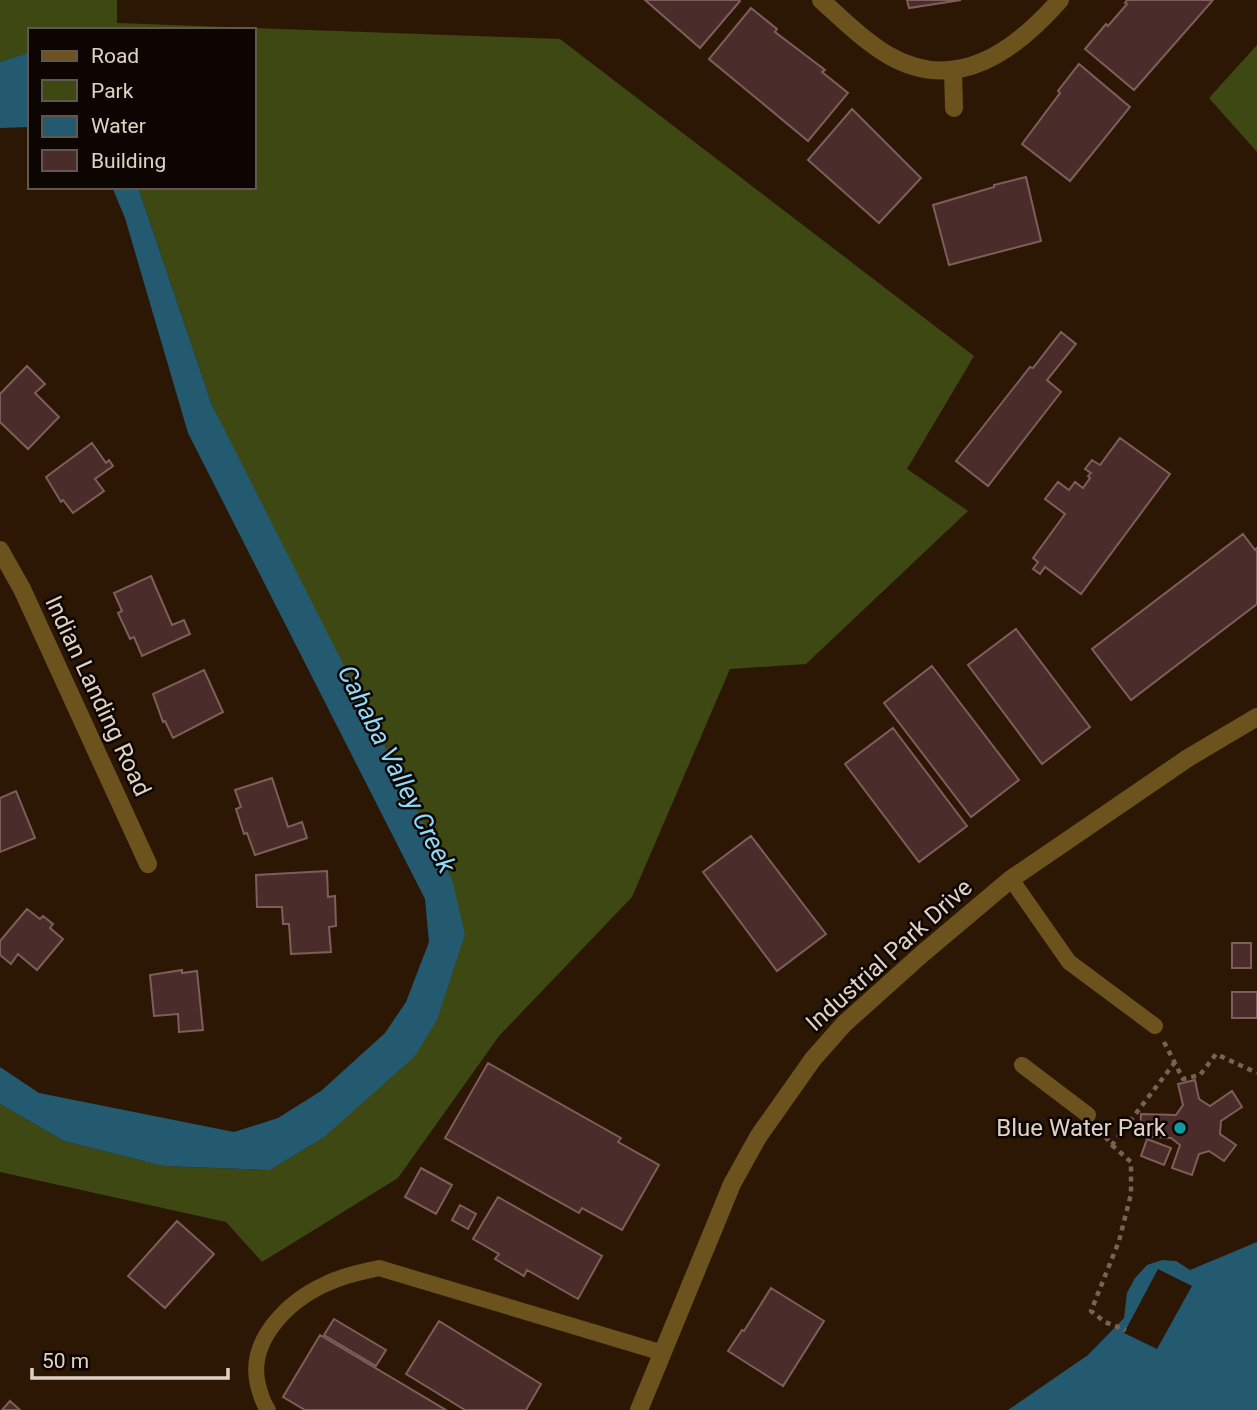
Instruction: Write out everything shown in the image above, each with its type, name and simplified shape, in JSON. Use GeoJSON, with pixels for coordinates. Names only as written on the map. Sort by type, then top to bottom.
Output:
{"type":"FeatureCollection","features":[{"type":"Feature","properties":{"kind":"street"},"geometry":{"type":"LineString","coordinates":[[821,0],[865,39],[888,55],[911,65],[934,70],[953,70],[992,59],[1028,34],[1060,0]]}},
{"type":"Feature","properties":{"kind":"street"},"geometry":{"type":"LineString","coordinates":[[953,70],[954,108]]}},
{"type":"Feature","properties":{"kind":"street","name":"Indian Landing Road"},"geometry":{"type":"LineString","coordinates":[[0,550],[22,589],[148,864]]}},
{"type":"Feature","properties":{"kind":"street","name":"Industrial Park Drive"},"geometry":{"type":"LineString","coordinates":[[639,1410],[732,1184],[785,1095],[844,1024],[1011,879],[1188,758],[1257,717]]}},
{"type":"Feature","properties":{"kind":"lane"},"geometry":{"type":"LineString","coordinates":[[1011,879],[1069,962],[1155,1026]]}},
{"type":"Feature","properties":{"kind":"lane"},"geometry":{"type":"LineString","coordinates":[[1022,1065],[1088,1115]]}},
{"type":"Feature","properties":{"kind":"lane"},"geometry":{"type":"LineString","coordinates":[[268,1410],[263,1403],[256,1374],[257,1358],[263,1340],[279,1319],[293,1304],[327,1283],[379,1268],[663,1353]]}},
{"type":"Feature","properties":{"kind":"path"},"geometry":{"type":"LineString","coordinates":[[1155,1026],[1183,1079],[1200,1075],[1216,1054],[1257,1073]]}},
{"type":"Feature","properties":{"kind":"path"},"geometry":{"type":"LineString","coordinates":[[1112,1144],[1175,1061]]}},
{"type":"Feature","properties":{"kind":"path"},"geometry":{"type":"LineString","coordinates":[[1088,1115],[1131,1162],[1130,1195],[1119,1241],[1091,1311],[1105,1322],[1126,1330]]}},
{"type":"Feature","properties":{"kind":"green space"},"geometry":{"type":"Polygon","coordinates":[[[0,0],[117,0],[117,23],[255,28],[28,28],[28,53],[0,62],[0,0]]]}},
{"type":"Feature","properties":{"kind":"green space"},"geometry":{"type":"Polygon","coordinates":[[[256,28],[560,39],[974,356],[907,469],[968,511],[806,664],[730,669],[632,897],[499,1036],[398,1178],[262,1262],[226,1222],[0,1172],[0,1104],[64,1141],[163,1166],[270,1170],[323,1138],[465,934],[212,405],[139,189],[256,189],[256,28]]]}},
{"type":"Feature","properties":{"kind":"green space"},"geometry":{"type":"Polygon","coordinates":[[[1257,45],[1257,152],[1209,98],[1257,45]]]}},
{"type":"Feature","properties":{"kind":"water"},"geometry":{"type":"Polygon","coordinates":[[[28,53],[28,127],[0,128],[0,62],[28,53]]]}},
{"type":"Feature","properties":{"kind":"water"},"geometry":{"type":"Polygon","coordinates":[[[113,189],[139,189],[212,405],[452,879],[465,934],[437,1020],[415,1056],[323,1138],[270,1170],[163,1166],[64,1141],[0,1104],[0,1067],[39,1093],[234,1132],[278,1118],[321,1091],[385,1033],[406,1002],[429,942],[425,899],[188,433],[125,218],[113,189]]]}},
{"type":"Feature","properties":{"kind":"water"},"geometry":{"type":"Polygon","coordinates":[[[1257,1242],[1257,1410],[1008,1410],[1088,1355],[1124,1318],[1127,1293],[1135,1278],[1147,1265],[1162,1260],[1176,1261],[1190,1270],[1257,1242]]]}},
{"type":"Feature","properties":{"kind":"pier"},"geometry":{"type":"Polygon","coordinates":[[[1158,1269],[1192,1286],[1157,1349],[1124,1333],[1158,1269]]]}},
{"type":"Feature","properties":{"kind":"building"},"geometry":{"type":"Polygon","coordinates":[[[645,0],[739,0],[740,1],[700,48],[645,0]]]}},
{"type":"Feature","properties":{"kind":"building"},"geometry":{"type":"Polygon","coordinates":[[[907,0],[961,0],[909,8],[907,0]]]}},
{"type":"Feature","properties":{"kind":"building"},"geometry":{"type":"Polygon","coordinates":[[[1127,0],[1213,0],[1134,90],[1085,49],[1127,4],[1127,0]]]}},
{"type":"Feature","properties":{"kind":"building"},"geometry":{"type":"Polygon","coordinates":[[[751,8],[777,29],[775,32],[825,70],[822,72],[848,93],[808,141],[709,59],[751,8]]]}},
{"type":"Feature","properties":{"kind":"building"},"geometry":{"type":"Polygon","coordinates":[[[1079,64],[1130,107],[1070,181],[1022,144],[1079,64]]]}},
{"type":"Feature","properties":{"kind":"building"},"geometry":{"type":"Polygon","coordinates":[[[852,109],[921,178],[879,223],[808,160],[852,109]]]}},
{"type":"Feature","properties":{"kind":"building"},"geometry":{"type":"Polygon","coordinates":[[[1026,177],[1041,241],[949,265],[933,205],[1026,177]]]}},
{"type":"Feature","properties":{"kind":"building"},"geometry":{"type":"Polygon","coordinates":[[[1061,332],[1076,344],[1047,380],[1061,392],[988,486],[956,461],[1061,332]]]}},
{"type":"Feature","properties":{"kind":"building"},"geometry":{"type":"Polygon","coordinates":[[[27,366],[45,384],[35,393],[59,417],[28,449],[0,422],[0,394],[27,366]]]}},
{"type":"Feature","properties":{"kind":"building"},"geometry":{"type":"Polygon","coordinates":[[[1120,438],[1170,474],[1081,594],[1045,567],[1040,574],[1033,569],[1038,562],[1033,558],[1065,514],[1045,499],[1058,482],[1069,490],[1075,482],[1083,488],[1091,473],[1085,469],[1092,460],[1100,465],[1120,438]]]}},
{"type":"Feature","properties":{"kind":"building"},"geometry":{"type":"Polygon","coordinates":[[[92,443],[106,463],[109,460],[113,466],[95,479],[104,491],[73,513],[63,500],[61,502],[46,477],[92,443]]]}},
{"type":"Feature","properties":{"kind":"building"},"geometry":{"type":"Polygon","coordinates":[[[1243,534],[1255,550],[1257,548],[1257,604],[1131,700],[1092,649],[1243,534]]]}},
{"type":"Feature","properties":{"kind":"building"},"geometry":{"type":"Polygon","coordinates":[[[151,576],[172,625],[184,620],[190,634],[142,656],[134,637],[130,639],[118,613],[122,611],[114,593],[151,576]]]}},
{"type":"Feature","properties":{"kind":"building"},"geometry":{"type":"Polygon","coordinates":[[[1016,629],[1090,727],[1042,764],[968,665],[1016,629]]]}},
{"type":"Feature","properties":{"kind":"building"},"geometry":{"type":"Polygon","coordinates":[[[932,666],[1019,780],[971,817],[884,703],[932,666]]]}},
{"type":"Feature","properties":{"kind":"building"},"geometry":{"type":"Polygon","coordinates":[[[204,670],[223,712],[173,738],[165,721],[163,722],[153,694],[204,670]]]}},
{"type":"Feature","properties":{"kind":"building"},"geometry":{"type":"Polygon","coordinates":[[[893,728],[967,826],[919,862],[845,764],[893,728]]]}},
{"type":"Feature","properties":{"kind":"building"},"geometry":{"type":"Polygon","coordinates":[[[272,778],[288,827],[302,822],[307,838],[255,855],[247,833],[244,834],[236,809],[241,807],[235,790],[272,778]]]}},
{"type":"Feature","properties":{"kind":"building"},"geometry":{"type":"Polygon","coordinates":[[[16,791],[35,838],[0,852],[0,798],[16,791]]]}},
{"type":"Feature","properties":{"kind":"building"},"geometry":{"type":"Polygon","coordinates":[[[751,836],[826,934],[777,971],[703,872],[751,836]]]}},
{"type":"Feature","properties":{"kind":"building"},"geometry":{"type":"Polygon","coordinates":[[[327,871],[328,897],[335,896],[336,926],[329,927],[331,952],[291,954],[289,924],[283,924],[282,907],[257,907],[256,875],[327,871]]]}},
{"type":"Feature","properties":{"kind":"building"},"geometry":{"type":"Polygon","coordinates":[[[27,909],[40,919],[43,916],[53,924],[50,928],[63,939],[37,970],[18,954],[11,964],[0,955],[0,941],[27,909]]]}},
{"type":"Feature","properties":{"kind":"building"},"geometry":{"type":"Polygon","coordinates":[[[1232,943],[1251,943],[1251,968],[1232,968],[1232,943]]]}},
{"type":"Feature","properties":{"kind":"building"},"geometry":{"type":"Polygon","coordinates":[[[182,970],[182,973],[197,971],[203,1030],[179,1032],[178,1014],[154,1016],[150,975],[182,970]]]}},
{"type":"Feature","properties":{"kind":"building"},"geometry":{"type":"Polygon","coordinates":[[[1232,992],[1257,992],[1257,1018],[1232,1018],[1232,992]]]}},
{"type":"Feature","properties":{"kind":"building"},"geometry":{"type":"Polygon","coordinates":[[[488,1063],[621,1138],[618,1142],[659,1165],[622,1230],[582,1208],[579,1213],[445,1138],[488,1063]]]}},
{"type":"Feature","properties":{"kind":"building","name":"Blue Water Park"},"geometry":{"type":"Polygon","coordinates":[[[1195,1080],[1199,1099],[1210,1106],[1232,1091],[1242,1107],[1221,1121],[1220,1134],[1236,1145],[1224,1161],[1209,1151],[1199,1154],[1192,1175],[1172,1168],[1180,1145],[1171,1138],[1140,1136],[1141,1114],[1176,1115],[1183,1105],[1178,1084],[1195,1080]]]}},
{"type":"Feature","properties":{"kind":"building"},"geometry":{"type":"Polygon","coordinates":[[[1147,1139],[1171,1148],[1164,1165],[1141,1156],[1147,1139]]]}},
{"type":"Feature","properties":{"kind":"building"},"geometry":{"type":"Polygon","coordinates":[[[421,1168],[452,1185],[436,1214],[405,1197],[421,1168]]]}},
{"type":"Feature","properties":{"kind":"building"},"geometry":{"type":"Polygon","coordinates":[[[498,1197],[602,1256],[578,1299],[527,1270],[524,1276],[495,1259],[499,1254],[473,1239],[498,1197]]]}},
{"type":"Feature","properties":{"kind":"building"},"geometry":{"type":"Polygon","coordinates":[[[460,1205],[476,1214],[468,1229],[452,1220],[460,1205]]]}},
{"type":"Feature","properties":{"kind":"building"},"geometry":{"type":"Polygon","coordinates":[[[177,1221],[214,1254],[165,1308],[128,1276],[177,1221]]]}},
{"type":"Feature","properties":{"kind":"building"},"geometry":{"type":"Polygon","coordinates":[[[771,1288],[824,1321],[783,1386],[728,1351],[771,1288]]]}},
{"type":"Feature","properties":{"kind":"building"},"geometry":{"type":"Polygon","coordinates":[[[334,1319],[386,1350],[376,1366],[324,1335],[334,1319]]]}},
{"type":"Feature","properties":{"kind":"building"},"geometry":{"type":"Polygon","coordinates":[[[439,1321],[541,1384],[526,1410],[465,1410],[406,1374],[439,1321]]]}},
{"type":"Feature","properties":{"kind":"building"},"geometry":{"type":"Polygon","coordinates":[[[320,1335],[446,1410],[305,1410],[283,1397],[320,1335]]]}},
{"type":"Feature","properties":{"kind":"building"},"geometry":{"type":"Polygon","coordinates":[[[10,1401],[20,1410],[2,1410],[10,1401]]]}},
{"type":"Feature","properties":{"kind":"place","name":"Blue Water Park"},"geometry":{"type":"Point","coordinates":[1180,1128]}},
{"type":"Feature","properties":{"kind":"water label","name":"Cahaba Valley Creek"},"geometry":{"type":"Point","coordinates":[397,769]}}]}
